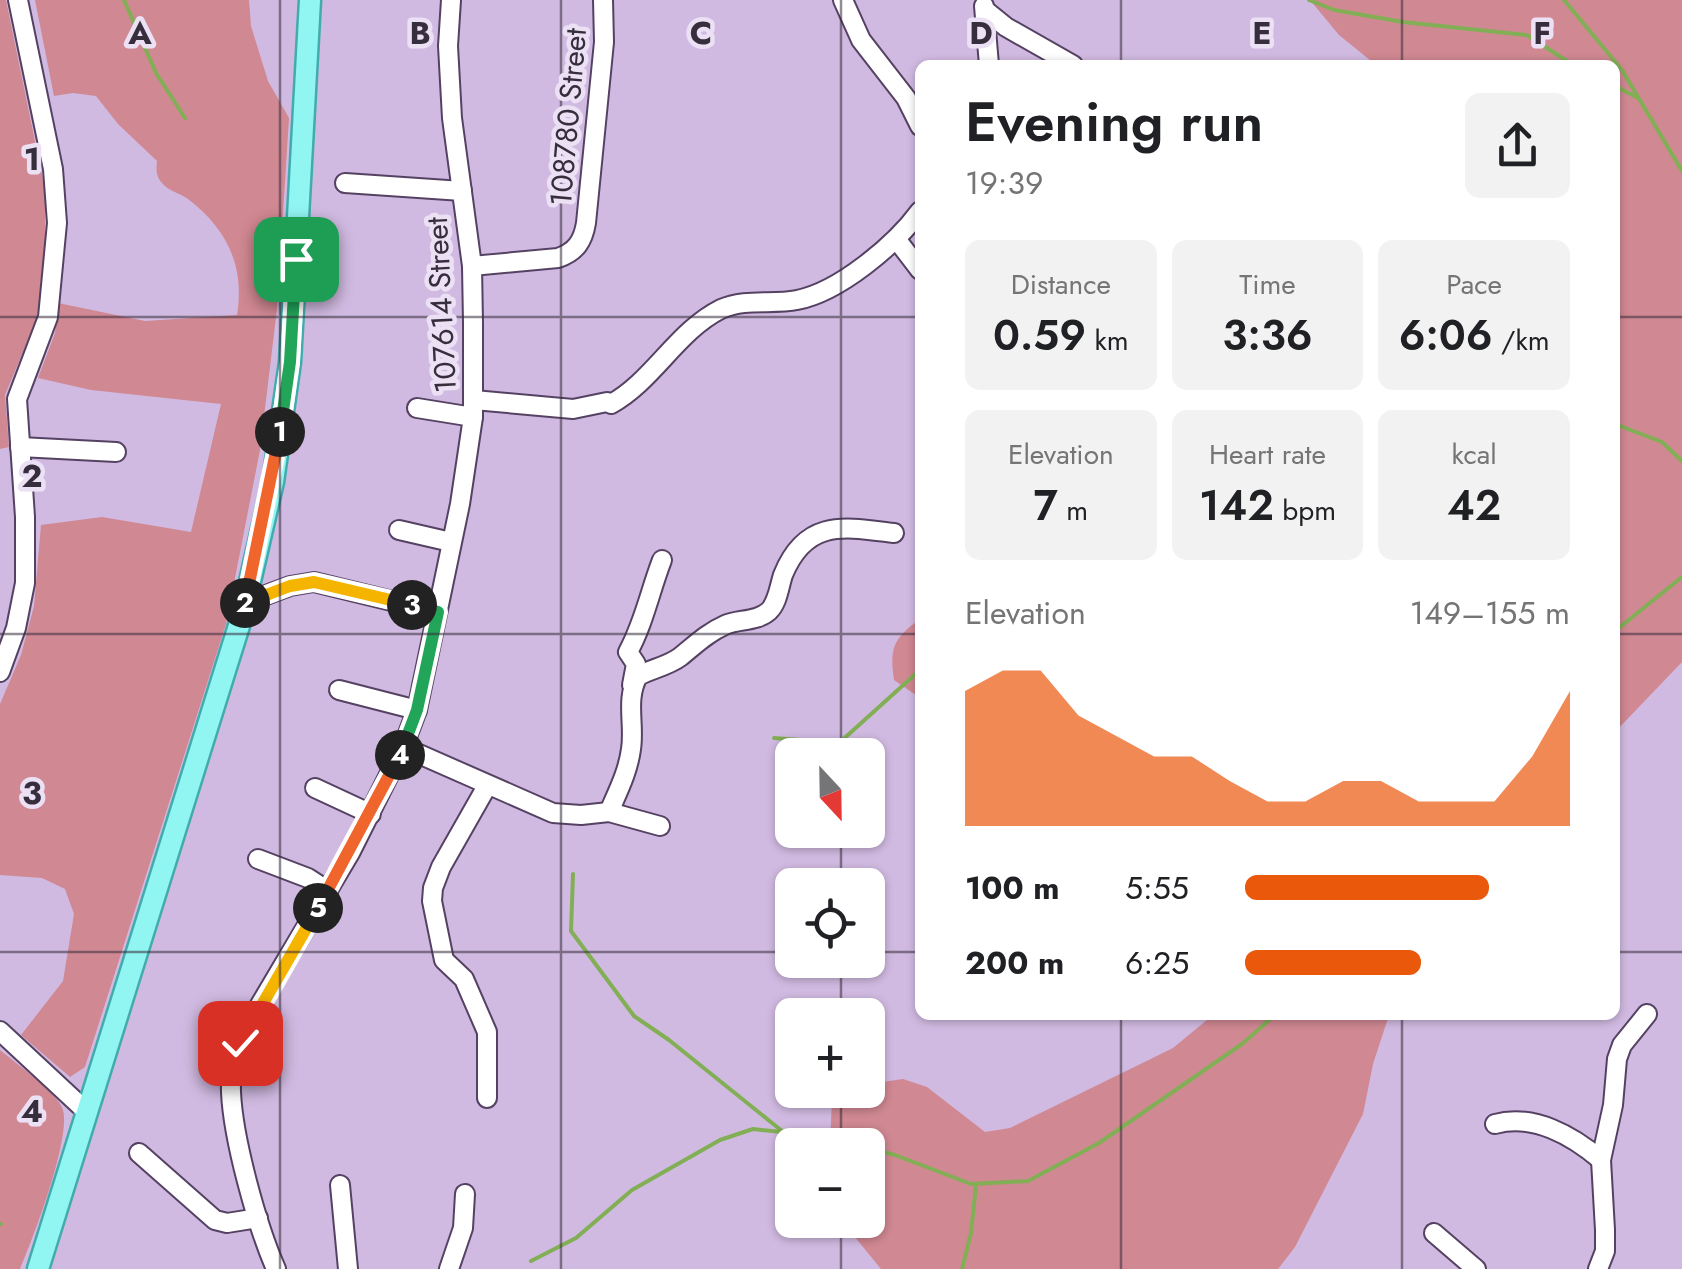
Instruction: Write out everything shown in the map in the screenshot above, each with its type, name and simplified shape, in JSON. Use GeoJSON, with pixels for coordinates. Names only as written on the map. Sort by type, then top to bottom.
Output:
{"type":"FeatureCollection","features":[{"type":"Feature","properties":{"kind":"main road"},"geometry":{"type":"LineString","coordinates":[[38,1269],[245,603],[272,482],[290,362],[310,0]]}},
{"type":"Feature","properties":{"kind":"street"},"geometry":{"type":"LineString","coordinates":[[0,672],[16,628],[25,584],[26,517],[17,399],[48,318],[57,204],[54,169],[18,0]]}},
{"type":"Feature","properties":{"kind":"street","name":"107614 Street"},"geometry":{"type":"LineString","coordinates":[[276,1269],[258,1218],[235,1121],[231,1092],[233,1062],[252,1016],[371,814],[417,710],[473,408],[472,266],[450,89],[451,0]]}},
{"type":"Feature","properties":{"kind":"street","name":"108780 Street"},"geometry":{"type":"LineString","coordinates":[[472,266],[558,258],[572,252],[581,242],[604,42],[604,0]]}},
{"type":"Feature","properties":{"kind":"street"},"geometry":{"type":"LineString","coordinates":[[842,0],[861,40],[906,98],[915,116]]}},
{"type":"Feature","properties":{"kind":"street"},"geometry":{"type":"LineString","coordinates":[[984,5],[989,60]]}},
{"type":"Feature","properties":{"kind":"street"},"geometry":{"type":"LineString","coordinates":[[984,5],[1006,27],[1064,60]]}},
{"type":"Feature","properties":{"kind":"street","name":"107614 Street"},"geometry":{"type":"LineString","coordinates":[[345,183],[462,191]]}},
{"type":"Feature","properties":{"kind":"street"},"geometry":{"type":"LineString","coordinates":[[473,408],[611,404],[624,398],[674,347],[721,310],[744,302],[795,301],[815,294],[882,254],[915,218]]}},
{"type":"Feature","properties":{"kind":"street"},"geometry":{"type":"LineString","coordinates":[[897,240],[915,263]]}},
{"type":"Feature","properties":{"kind":"street","name":"107614 Street"},"geometry":{"type":"LineString","coordinates":[[417,408],[473,408]]}},
{"type":"Feature","properties":{"kind":"street"},"geometry":{"type":"LineString","coordinates":[[20,446],[116,452]]}},
{"type":"Feature","properties":{"kind":"street"},"geometry":{"type":"LineString","coordinates":[[632,686],[638,676],[676,660],[691,645],[723,626],[765,614],[776,600],[787,565],[815,536],[848,526],[894,533]]}},
{"type":"Feature","properties":{"kind":"street"},"geometry":{"type":"LineString","coordinates":[[399,530],[451,542]]}},
{"type":"Feature","properties":{"kind":"street"},"geometry":{"type":"LineString","coordinates":[[610,812],[631,748],[636,664],[628,652],[644,618],[662,560]]}},
{"type":"Feature","properties":{"kind":"street"},"geometry":{"type":"LineString","coordinates":[[245,603],[290,586],[314,582],[438,612]]}},
{"type":"Feature","properties":{"kind":"street"},"geometry":{"type":"LineString","coordinates":[[339,690],[417,710]]}},
{"type":"Feature","properties":{"kind":"street"},"geometry":{"type":"LineString","coordinates":[[403,747],[554,813],[581,816],[610,812],[660,826]]}},
{"type":"Feature","properties":{"kind":"street"},"geometry":{"type":"LineString","coordinates":[[487,786],[442,867],[432,901],[444,960],[464,979],[487,1032],[487,1098]]}},
{"type":"Feature","properties":{"kind":"street"},"geometry":{"type":"LineString","coordinates":[[315,788],[371,814]]}},
{"type":"Feature","properties":{"kind":"street"},"geometry":{"type":"LineString","coordinates":[[258,859],[308,878],[328,891]]}},
{"type":"Feature","properties":{"kind":"street"},"geometry":{"type":"LineString","coordinates":[[1598,1269],[1605,1251],[1601,1160],[1618,1052],[1648,1014]]}},
{"type":"Feature","properties":{"kind":"street"},"geometry":{"type":"LineString","coordinates":[[0,1030],[86,1112]]}},
{"type":"Feature","properties":{"kind":"street"},"geometry":{"type":"LineString","coordinates":[[1496,1124],[1518,1119],[1540,1125],[1576,1140],[1601,1160]]}},
{"type":"Feature","properties":{"kind":"street"},"geometry":{"type":"LineString","coordinates":[[139,1153],[215,1220],[227,1223],[258,1218]]}},
{"type":"Feature","properties":{"kind":"street"},"geometry":{"type":"LineString","coordinates":[[340,1185],[348,1269]]}},
{"type":"Feature","properties":{"kind":"street"},"geometry":{"type":"LineString","coordinates":[[449,1269],[463,1228],[464,1194]]}},
{"type":"Feature","properties":{"kind":"street"},"geometry":{"type":"LineString","coordinates":[[1434,1234],[1476,1269]]}},
{"type":"Feature","properties":{"kind":"shaded area"},"geometry":{"type":"Polygon","coordinates":[[[0,0],[6,0],[45,190],[45,282],[34,326],[5,395],[9,447],[0,449],[0,0]]]}},
{"type":"Feature","properties":{"kind":"shaded area"},"geometry":{"type":"Polygon","coordinates":[[[35,0],[249,0],[251,26],[268,81],[289,118],[277,309],[260,450],[226,624],[85,1067],[70,1077],[21,1035],[63,981],[74,914],[65,889],[42,878],[0,875],[0,704],[21,655],[34,606],[41,525],[102,517],[191,532],[221,404],[91,390],[38,378],[55,333],[58,303],[145,321],[237,315],[239,297],[235,265],[223,236],[202,211],[162,183],[157,161],[118,124],[96,96],[54,96],[35,0]]]}},
{"type":"Feature","properties":{"kind":"shaded area"},"geometry":{"type":"Polygon","coordinates":[[[1310,0],[1682,0],[1682,662],[1620,727],[1620,60],[1370,60],[1339,35],[1310,0]]]}},
{"type":"Feature","properties":{"kind":"shaded area"},"geometry":{"type":"Polygon","coordinates":[[[915,623],[915,695],[894,680],[893,651],[904,632],[915,623]]]}},
{"type":"Feature","properties":{"kind":"shaded area"},"geometry":{"type":"Polygon","coordinates":[[[1207,1020],[1387,1020],[1363,1114],[1295,1247],[1278,1269],[881,1269],[856,1238],[885,1238],[885,1128],[831,1128],[832,1108],[885,1108],[885,1082],[903,1079],[927,1087],[985,1132],[1010,1128],[1173,1048],[1207,1020]]]}},
{"type":"Feature","properties":{"kind":"shaded area"},"geometry":{"type":"Polygon","coordinates":[[[0,1050],[45,1087],[63,1110],[56,1165],[20,1269],[0,1269],[0,1050]]]}},
{"type":"Feature","properties":{"kind":"waterway"},"geometry":{"type":"LineString","coordinates":[[124,0],[156,73],[185,118]]}},
{"type":"Feature","properties":{"kind":"waterway"},"geometry":{"type":"LineString","coordinates":[[1309,0],[1334,10],[1403,22],[1527,35],[1565,60]]}},
{"type":"Feature","properties":{"kind":"waterway"},"geometry":{"type":"LineString","coordinates":[[1564,0],[1614,60]]}},
{"type":"Feature","properties":{"kind":"waterway"},"geometry":{"type":"LineString","coordinates":[[1620,68],[1682,171]]}},
{"type":"Feature","properties":{"kind":"waterway"},"geometry":{"type":"LineString","coordinates":[[1620,89],[1638,98]]}},
{"type":"Feature","properties":{"kind":"waterway"},"geometry":{"type":"LineString","coordinates":[[1620,426],[1662,442],[1682,461]]}},
{"type":"Feature","properties":{"kind":"waterway"},"geometry":{"type":"LineString","coordinates":[[1620,627],[1682,577]]}},
{"type":"Feature","properties":{"kind":"waterway"},"geometry":{"type":"LineString","coordinates":[[774,738],[839,743],[915,675]]}},
{"type":"Feature","properties":{"kind":"waterway"},"geometry":{"type":"LineString","coordinates":[[573,874],[571,931],[634,1016],[778,1128]]}},
{"type":"Feature","properties":{"kind":"waterway"},"geometry":{"type":"LineString","coordinates":[[885,1152],[971,1184],[1028,1181],[1099,1143],[1242,1044],[1269,1020]]}},
{"type":"Feature","properties":{"kind":"waterway"},"geometry":{"type":"LineString","coordinates":[[531,1261],[576,1238],[632,1190],[720,1140],[753,1129],[775,1131]]}},
{"type":"Feature","properties":{"kind":"waterway"},"geometry":{"type":"LineString","coordinates":[[962,1269],[976,1185]]}},
{"type":"Feature","properties":{"kind":"route"},"geometry":{"type":"LineString","coordinates":[[240,1043],[389,781],[417,710],[438,612],[314,582],[290,586],[245,603],[282,424],[296,259]]}}]}
